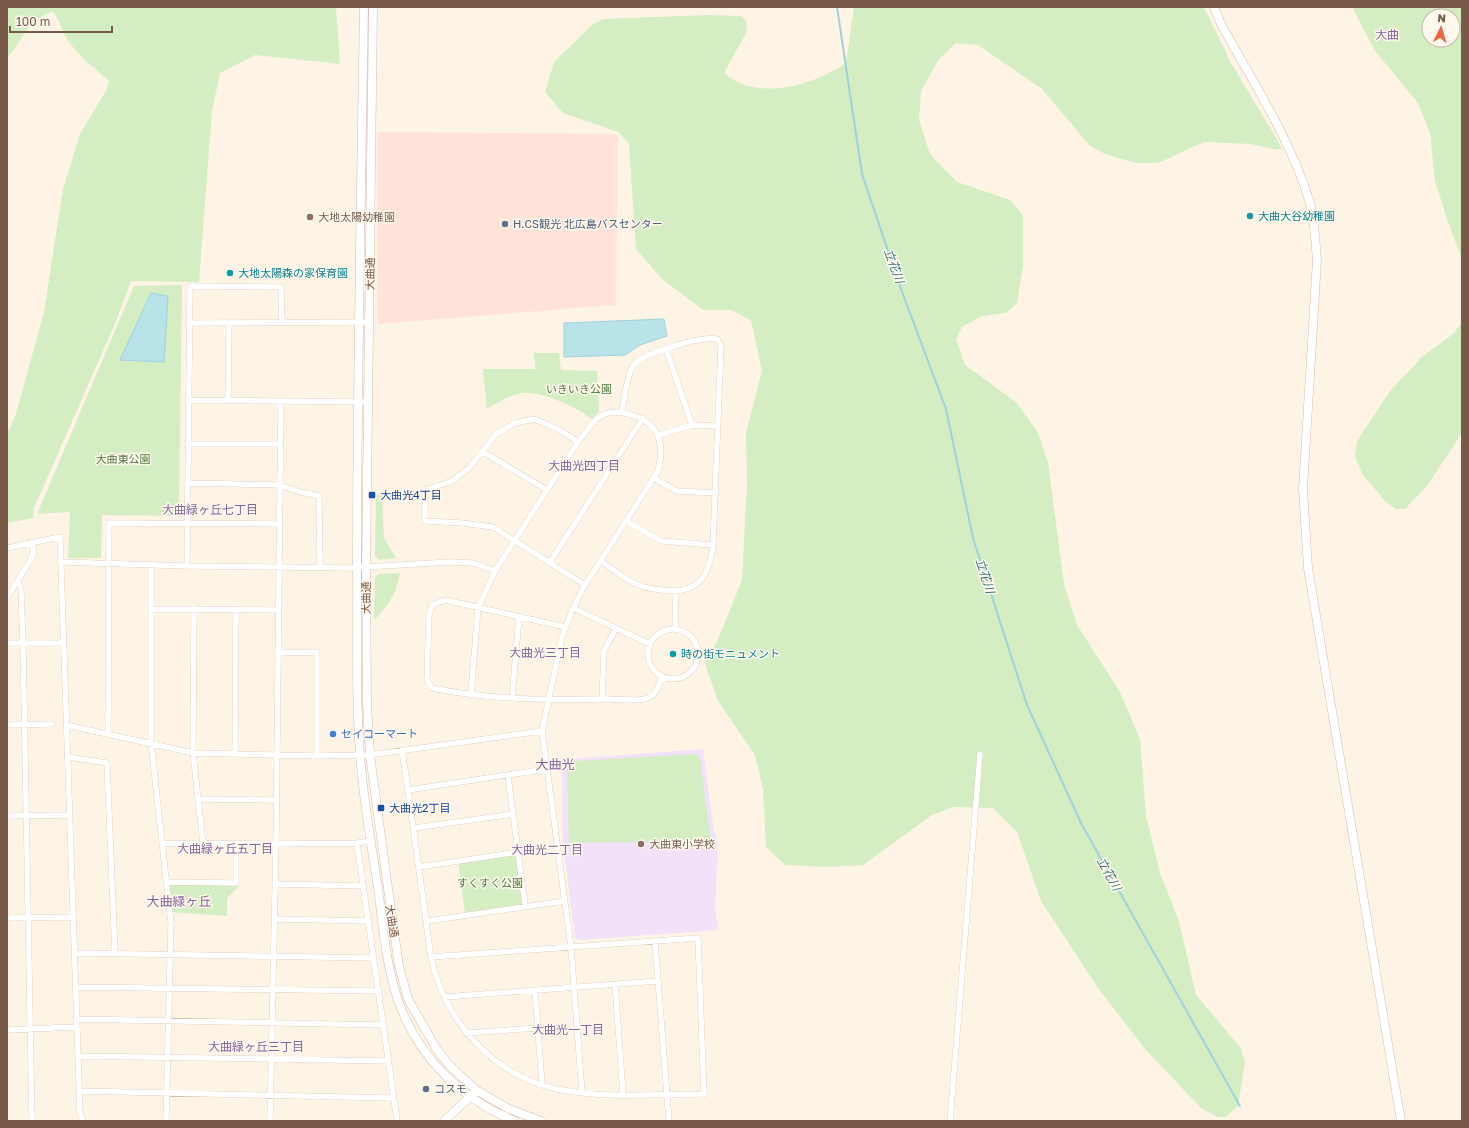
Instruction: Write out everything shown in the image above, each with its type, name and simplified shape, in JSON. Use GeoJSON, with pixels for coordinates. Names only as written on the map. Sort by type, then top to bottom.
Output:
{"type":"FeatureCollection","features":[{"type":"Feature","properties":{"kind":"street","name":"大曲通"},"geometry":{"type":"LineString","coordinates":[[364,7],[365,322],[368,402],[362,568],[356,641],[360,756],[371,841],[391,976],[400,1005],[416,1038],[424,1051],[448,1080],[470,1097],[515,1121]]}},
{"type":"Feature","properties":{"kind":"street","name":"大曲通"},"geometry":{"type":"LineString","coordinates":[[373,7],[365,322],[359,401],[362,568],[370,755],[399,966],[408,999],[436,1048],[454,1069],[476,1090],[509,1109],[541,1121]]}},
{"type":"Feature","properties":{"kind":"street"},"geometry":{"type":"LineString","coordinates":[[1214,7],[1221,24],[1286,146],[1307,196],[1313,225],[1317,260],[1303,489],[1308,568],[1401,1121]]}},
{"type":"Feature","properties":{"kind":"street"},"geometry":{"type":"LineString","coordinates":[[187,566],[186,524],[188,484],[190,286],[281,287],[282,323]]}},
{"type":"Feature","properties":{"kind":"street"},"geometry":{"type":"LineString","coordinates":[[189,323],[365,322]]}},
{"type":"Feature","properties":{"kind":"street"},"geometry":{"type":"LineString","coordinates":[[228,400],[229,323]]}},
{"type":"Feature","properties":{"kind":"street"},"geometry":{"type":"LineString","coordinates":[[601,561],[633,583],[651,589],[676,592],[693,588],[710,566],[713,546],[716,493],[721,346],[717,339],[709,338],[666,349],[640,359],[632,368],[622,411]]}},
{"type":"Feature","properties":{"kind":"street"},"geometry":{"type":"LineString","coordinates":[[666,349],[692,426]]}},
{"type":"Feature","properties":{"kind":"street"},"geometry":{"type":"LineString","coordinates":[[188,400],[368,402]]}},
{"type":"Feature","properties":{"kind":"street"},"geometry":{"type":"LineString","coordinates":[[270,1121],[276,844],[281,401]]}},
{"type":"Feature","properties":{"kind":"street"},"geometry":{"type":"LineString","coordinates":[[471,694],[478,608],[495,571],[578,442],[593,422],[606,414],[622,411],[643,418],[659,435],[662,458],[655,478],[585,585],[573,608],[565,627],[547,700],[542,731],[571,947],[582,1093]]}},
{"type":"Feature","properties":{"kind":"street"},"geometry":{"type":"LineString","coordinates":[[550,562],[643,418]]}},
{"type":"Feature","properties":{"kind":"street"},"geometry":{"type":"LineString","coordinates":[[578,442],[560,430],[534,419],[515,423],[496,434],[469,468],[452,481],[425,490],[425,521],[462,522],[493,527],[514,542],[550,562],[585,585]]}},
{"type":"Feature","properties":{"kind":"street"},"geometry":{"type":"LineString","coordinates":[[659,435],[692,426],[718,426]]}},
{"type":"Feature","properties":{"kind":"street"},"geometry":{"type":"LineString","coordinates":[[188,444],[280,444]]}},
{"type":"Feature","properties":{"kind":"street"},"geometry":{"type":"LineString","coordinates":[[483,452],[547,490]]}},
{"type":"Feature","properties":{"kind":"street"},"geometry":{"type":"LineString","coordinates":[[655,478],[677,492],[716,493]]}},
{"type":"Feature","properties":{"kind":"street"},"geometry":{"type":"LineString","coordinates":[[188,484],[279,484],[301,492],[319,496],[320,568]]}},
{"type":"Feature","properties":{"kind":"street"},"geometry":{"type":"LineString","coordinates":[[626,521],[661,541],[713,546]]}},
{"type":"Feature","properties":{"kind":"street"},"geometry":{"type":"LineString","coordinates":[[108,734],[109,523],[279,524]]}},
{"type":"Feature","properties":{"kind":"street"},"geometry":{"type":"LineString","coordinates":[[7,548],[60,537],[62,562],[66,726],[76,953],[76,1027],[80,1112],[83,1121]]}},
{"type":"Feature","properties":{"kind":"street"},"geometry":{"type":"LineString","coordinates":[[7,598],[34,554],[32,542]]}},
{"type":"Feature","properties":{"kind":"street"},"geometry":{"type":"LineString","coordinates":[[62,562],[187,566],[362,568],[450,562],[473,563],[495,571]]}},
{"type":"Feature","properties":{"kind":"street"},"geometry":{"type":"LineString","coordinates":[[151,565],[151,744],[170,918],[166,1121]]}},
{"type":"Feature","properties":{"kind":"street"},"geometry":{"type":"LineString","coordinates":[[18,581],[21,590],[23,643],[32,1121]]}},
{"type":"Feature","properties":{"kind":"street"},"geometry":{"type":"LineString","coordinates":[[675,629],[676,592]]}},
{"type":"Feature","properties":{"kind":"street"},"geometry":{"type":"LineString","coordinates":[[565,627],[445,600],[432,605],[429,615],[426,680],[432,688],[471,694],[547,700],[602,700],[648,698],[655,692],[662,676]]}},
{"type":"Feature","properties":{"kind":"street"},"geometry":{"type":"LineString","coordinates":[[573,608],[650,644]]}},
{"type":"Feature","properties":{"kind":"street"},"geometry":{"type":"LineString","coordinates":[[152,609],[278,610]]}},
{"type":"Feature","properties":{"kind":"street"},"geometry":{"type":"LineString","coordinates":[[194,610],[193,753],[203,843]]}},
{"type":"Feature","properties":{"kind":"street"},"geometry":{"type":"LineString","coordinates":[[235,754],[236,610]]}},
{"type":"Feature","properties":{"kind":"street"},"geometry":{"type":"LineString","coordinates":[[512,698],[519,617]]}},
{"type":"Feature","properties":{"kind":"street"},"geometry":{"type":"LineString","coordinates":[[602,700],[604,652],[616,628]]}},
{"type":"Feature","properties":{"kind":"street"},"geometry":{"type":"LineString","coordinates":[[675,629],[682,631],[694,641],[698,648],[696,664],[692,671],[678,678],[662,676],[656,672],[649,659],[650,644],[660,633],[675,629]]}},
{"type":"Feature","properties":{"kind":"street"},"geometry":{"type":"LineString","coordinates":[[7,643],[63,643]]}},
{"type":"Feature","properties":{"kind":"street"},"geometry":{"type":"LineString","coordinates":[[277,653],[317,652],[317,756]]}},
{"type":"Feature","properties":{"kind":"street"},"geometry":{"type":"LineString","coordinates":[[7,725],[52,724]]}},
{"type":"Feature","properties":{"kind":"street"},"geometry":{"type":"LineString","coordinates":[[66,726],[193,753],[317,756],[370,755],[542,731]]}},
{"type":"Feature","properties":{"kind":"street"},"geometry":{"type":"LineString","coordinates":[[402,750],[431,957],[444,997],[466,1033],[486,1053],[511,1072],[542,1085],[582,1093],[704,1094],[698,938],[431,957]]}},
{"type":"Feature","properties":{"kind":"street"},"geometry":{"type":"LineString","coordinates":[[950,1121],[980,754]]}},
{"type":"Feature","properties":{"kind":"street"},"geometry":{"type":"LineString","coordinates":[[68,757],[107,763],[115,953]]}},
{"type":"Feature","properties":{"kind":"street"},"geometry":{"type":"LineString","coordinates":[[408,790],[547,769]]}},
{"type":"Feature","properties":{"kind":"street"},"geometry":{"type":"LineString","coordinates":[[508,776],[525,905]]}},
{"type":"Feature","properties":{"kind":"street"},"geometry":{"type":"LineString","coordinates":[[198,799],[276,800]]}},
{"type":"Feature","properties":{"kind":"street"},"geometry":{"type":"LineString","coordinates":[[414,828],[513,814]]}},
{"type":"Feature","properties":{"kind":"street"},"geometry":{"type":"LineString","coordinates":[[7,816],[70,816]]}},
{"type":"Feature","properties":{"kind":"street"},"geometry":{"type":"LineString","coordinates":[[162,843],[276,844],[357,843],[371,841]]}},
{"type":"Feature","properties":{"kind":"street"},"geometry":{"type":"LineString","coordinates":[[357,843],[397,1121]]}},
{"type":"Feature","properties":{"kind":"street"},"geometry":{"type":"LineString","coordinates":[[166,882],[236,883],[236,844]]}},
{"type":"Feature","properties":{"kind":"street"},"geometry":{"type":"LineString","coordinates":[[419,867],[518,852]]}},
{"type":"Feature","properties":{"kind":"street"},"geometry":{"type":"LineString","coordinates":[[275,884],[363,886]]}},
{"type":"Feature","properties":{"kind":"street"},"geometry":{"type":"LineString","coordinates":[[426,920],[525,905],[565,901]]}},
{"type":"Feature","properties":{"kind":"street"},"geometry":{"type":"LineString","coordinates":[[7,918],[74,917]]}},
{"type":"Feature","properties":{"kind":"street"},"geometry":{"type":"LineString","coordinates":[[274,919],[369,921]]}},
{"type":"Feature","properties":{"kind":"street"},"geometry":{"type":"LineString","coordinates":[[655,941],[669,1121]]}},
{"type":"Feature","properties":{"kind":"street"},"geometry":{"type":"LineString","coordinates":[[76,953],[373,958]]}},
{"type":"Feature","properties":{"kind":"street"},"geometry":{"type":"LineString","coordinates":[[444,997],[658,981]]}},
{"type":"Feature","properties":{"kind":"street"},"geometry":{"type":"LineString","coordinates":[[615,984],[622,1094]]}},
{"type":"Feature","properties":{"kind":"street"},"geometry":{"type":"LineString","coordinates":[[76,987],[169,987],[378,991]]}},
{"type":"Feature","properties":{"kind":"street"},"geometry":{"type":"LineString","coordinates":[[535,990],[542,1085]]}},
{"type":"Feature","properties":{"kind":"street"},"geometry":{"type":"LineString","coordinates":[[76,1019],[383,1024]]}},
{"type":"Feature","properties":{"kind":"street"},"geometry":{"type":"LineString","coordinates":[[7,1030],[76,1027]]}},
{"type":"Feature","properties":{"kind":"street"},"geometry":{"type":"LineString","coordinates":[[466,1033],[538,1028]]}},
{"type":"Feature","properties":{"kind":"street"},"geometry":{"type":"LineString","coordinates":[[78,1056],[388,1061]]}},
{"type":"Feature","properties":{"kind":"street"},"geometry":{"type":"LineString","coordinates":[[444,1121],[476,1090]]}},
{"type":"Feature","properties":{"kind":"street"},"geometry":{"type":"LineString","coordinates":[[79,1091],[394,1098]]}},
{"type":"Feature","properties":{"kind":"shaded area"},"geometry":{"type":"Polygon","coordinates":[[[377,132],[618,134],[616,305],[377,324],[377,132]]]}},
{"type":"Feature","properties":{"kind":"shaded area","name":"大曲東小学校"},"geometry":{"type":"Polygon","coordinates":[[[703,749],[714,831],[718,845],[715,908],[718,930],[581,940],[575,938],[563,843],[562,768],[570,759],[703,749]]]}},
{"type":"Feature","properties":{"kind":"green space"},"geometry":{"type":"Polygon","coordinates":[[[7,7],[336,7],[340,64],[255,55],[220,73],[212,111],[199,282],[131,281],[117,319],[34,508],[33,518],[7,523],[7,434],[16,414],[44,312],[63,189],[80,134],[107,89],[109,81],[69,43],[53,11],[34,20],[7,59],[7,7]]]}},
{"type":"Feature","properties":{"kind":"green space"},"geometry":{"type":"Polygon","coordinates":[[[854,7],[1204,7],[1231,63],[1282,148],[1277,150],[1251,144],[1204,142],[1158,163],[1136,163],[1105,154],[1090,146],[1042,89],[978,45],[956,43],[939,59],[921,91],[919,120],[930,154],[957,182],[1010,200],[1023,215],[1023,266],[1017,303],[1006,313],[982,316],[962,327],[956,339],[965,365],[1016,402],[1037,431],[1048,462],[1064,584],[1077,625],[1120,692],[1140,739],[1146,816],[1160,873],[1179,921],[1196,995],[1240,1047],[1245,1061],[1238,1106],[1226,1117],[1218,1117],[1202,1109],[1145,1049],[1098,988],[1041,901],[1017,832],[993,808],[953,807],[932,815],[863,865],[828,867],[785,865],[766,847],[763,789],[755,755],[718,701],[704,661],[717,642],[742,580],[747,485],[746,433],[762,371],[751,320],[731,310],[703,310],[662,279],[636,249],[629,144],[618,132],[563,113],[545,92],[554,62],[593,24],[603,19],[706,15],[741,16],[747,22],[746,33],[724,73],[726,75],[740,83],[755,87],[782,88],[796,85],[823,76],[846,63],[854,7]]]}},
{"type":"Feature","properties":{"kind":"green space"},"geometry":{"type":"Polygon","coordinates":[[[1352,7],[1462,7],[1462,259],[1435,181],[1430,133],[1418,103],[1375,51],[1352,7]]]}},
{"type":"Feature","properties":{"kind":"green space","name":"大曲東公園"},"geometry":{"type":"Polygon","coordinates":[[[182,285],[179,513],[177,516],[102,515],[101,558],[68,558],[70,512],[37,514],[134,286],[182,285]]]}},
{"type":"Feature","properties":{"kind":"green space"},"geometry":{"type":"Polygon","coordinates":[[[1462,322],[1462,433],[1427,486],[1405,509],[1396,509],[1385,501],[1363,475],[1355,457],[1357,441],[1390,391],[1423,356],[1453,334],[1462,322]]]}},
{"type":"Feature","properties":{"kind":"green space","name":"いきいき公園"},"geometry":{"type":"Polygon","coordinates":[[[534,353],[559,353],[561,370],[597,371],[599,411],[592,419],[567,404],[545,396],[525,393],[517,394],[505,399],[487,409],[483,369],[535,369],[534,353]]]}},
{"type":"Feature","properties":{"kind":"green space"},"geometry":{"type":"Polygon","coordinates":[[[376,495],[382,496],[384,538],[396,558],[379,560],[375,556],[376,495]]]}},
{"type":"Feature","properties":{"kind":"green space"},"geometry":{"type":"Polygon","coordinates":[[[400,573],[397,587],[391,599],[384,610],[374,620],[375,578],[378,574],[400,573]]]}},
{"type":"Feature","properties":{"kind":"green space"},"geometry":{"type":"Polygon","coordinates":[[[695,754],[700,758],[711,841],[569,843],[567,768],[575,761],[695,754]]]}},
{"type":"Feature","properties":{"kind":"green space","name":"すくすく公園"},"geometry":{"type":"Polygon","coordinates":[[[518,852],[525,905],[465,913],[458,861],[518,852]]]}},
{"type":"Feature","properties":{"kind":"green space"},"geometry":{"type":"Polygon","coordinates":[[[166,882],[239,886],[227,898],[227,916],[170,912],[166,882]]]}},
{"type":"Feature","properties":{"kind":"water"},"geometry":{"type":"Polygon","coordinates":[[[151,293],[168,296],[164,362],[120,360],[151,293]]]}},
{"type":"Feature","properties":{"kind":"water"},"geometry":{"type":"Polygon","coordinates":[[[664,319],[667,336],[640,345],[625,355],[564,357],[564,323],[664,319]]]}},
{"type":"Feature","properties":{"kind":"waterway","name":"立花川"},"geometry":{"type":"LineString","coordinates":[[837,7],[862,174],[901,289],[946,409],[973,538],[1027,705],[1082,825],[1240,1106]]}},
{"type":"Feature","properties":{"kind":"place","name":"大曲大谷幼稚園"},"geometry":{"type":"Point","coordinates":[1250,216]}},
{"type":"Feature","properties":{"kind":"place","name":"大地太陽幼稚園"},"geometry":{"type":"Point","coordinates":[310,217]}},
{"type":"Feature","properties":{"kind":"place","name":"H.CS観光 北広島バスセンター"},"geometry":{"type":"Point","coordinates":[505,224]}},
{"type":"Feature","properties":{"kind":"place","name":"大地太陽森の家保育園"},"geometry":{"type":"Point","coordinates":[230,273]}},
{"type":"Feature","properties":{"kind":"place","name":"大曲光4丁目"},"geometry":{"type":"Point","coordinates":[372,495]}},
{"type":"Feature","properties":{"kind":"place","name":"時の街モニュメント"},"geometry":{"type":"Point","coordinates":[673,654]}},
{"type":"Feature","properties":{"kind":"place","name":"セイコーマート"},"geometry":{"type":"Point","coordinates":[333,734]}},
{"type":"Feature","properties":{"kind":"place","name":"大曲光2丁目"},"geometry":{"type":"Point","coordinates":[381,808]}},
{"type":"Feature","properties":{"kind":"place","name":"大曲東小学校"},"geometry":{"type":"Point","coordinates":[641,844]}},
{"type":"Feature","properties":{"kind":"place","name":"コスモ"},"geometry":{"type":"Point","coordinates":[426,1089]}},
{"type":"Feature","properties":{"kind":"district","name":"大曲"},"geometry":{"type":"Point","coordinates":[1387,35]}},
{"type":"Feature","properties":{"kind":"district","name":"大曲光四丁目"},"geometry":{"type":"Point","coordinates":[584,466]}},
{"type":"Feature","properties":{"kind":"district","name":"大曲緑ヶ丘七丁目"},"geometry":{"type":"Point","coordinates":[210,510]}},
{"type":"Feature","properties":{"kind":"district","name":"大曲光三丁目"},"geometry":{"type":"Point","coordinates":[545,653]}},
{"type":"Feature","properties":{"kind":"district","name":"大曲光"},"geometry":{"type":"Point","coordinates":[555,764]}},
{"type":"Feature","properties":{"kind":"district","name":"大曲緑ヶ丘五丁目"},"geometry":{"type":"Point","coordinates":[225,849]}},
{"type":"Feature","properties":{"kind":"district","name":"大曲光二丁目"},"geometry":{"type":"Point","coordinates":[547,850]}},
{"type":"Feature","properties":{"kind":"district","name":"大曲緑ヶ丘"},"geometry":{"type":"Point","coordinates":[179,901]}},
{"type":"Feature","properties":{"kind":"district","name":"大曲光一丁目"},"geometry":{"type":"Point","coordinates":[568,1030]}},
{"type":"Feature","properties":{"kind":"district","name":"大曲緑ヶ丘三丁目"},"geometry":{"type":"Point","coordinates":[256,1047]}}]}
